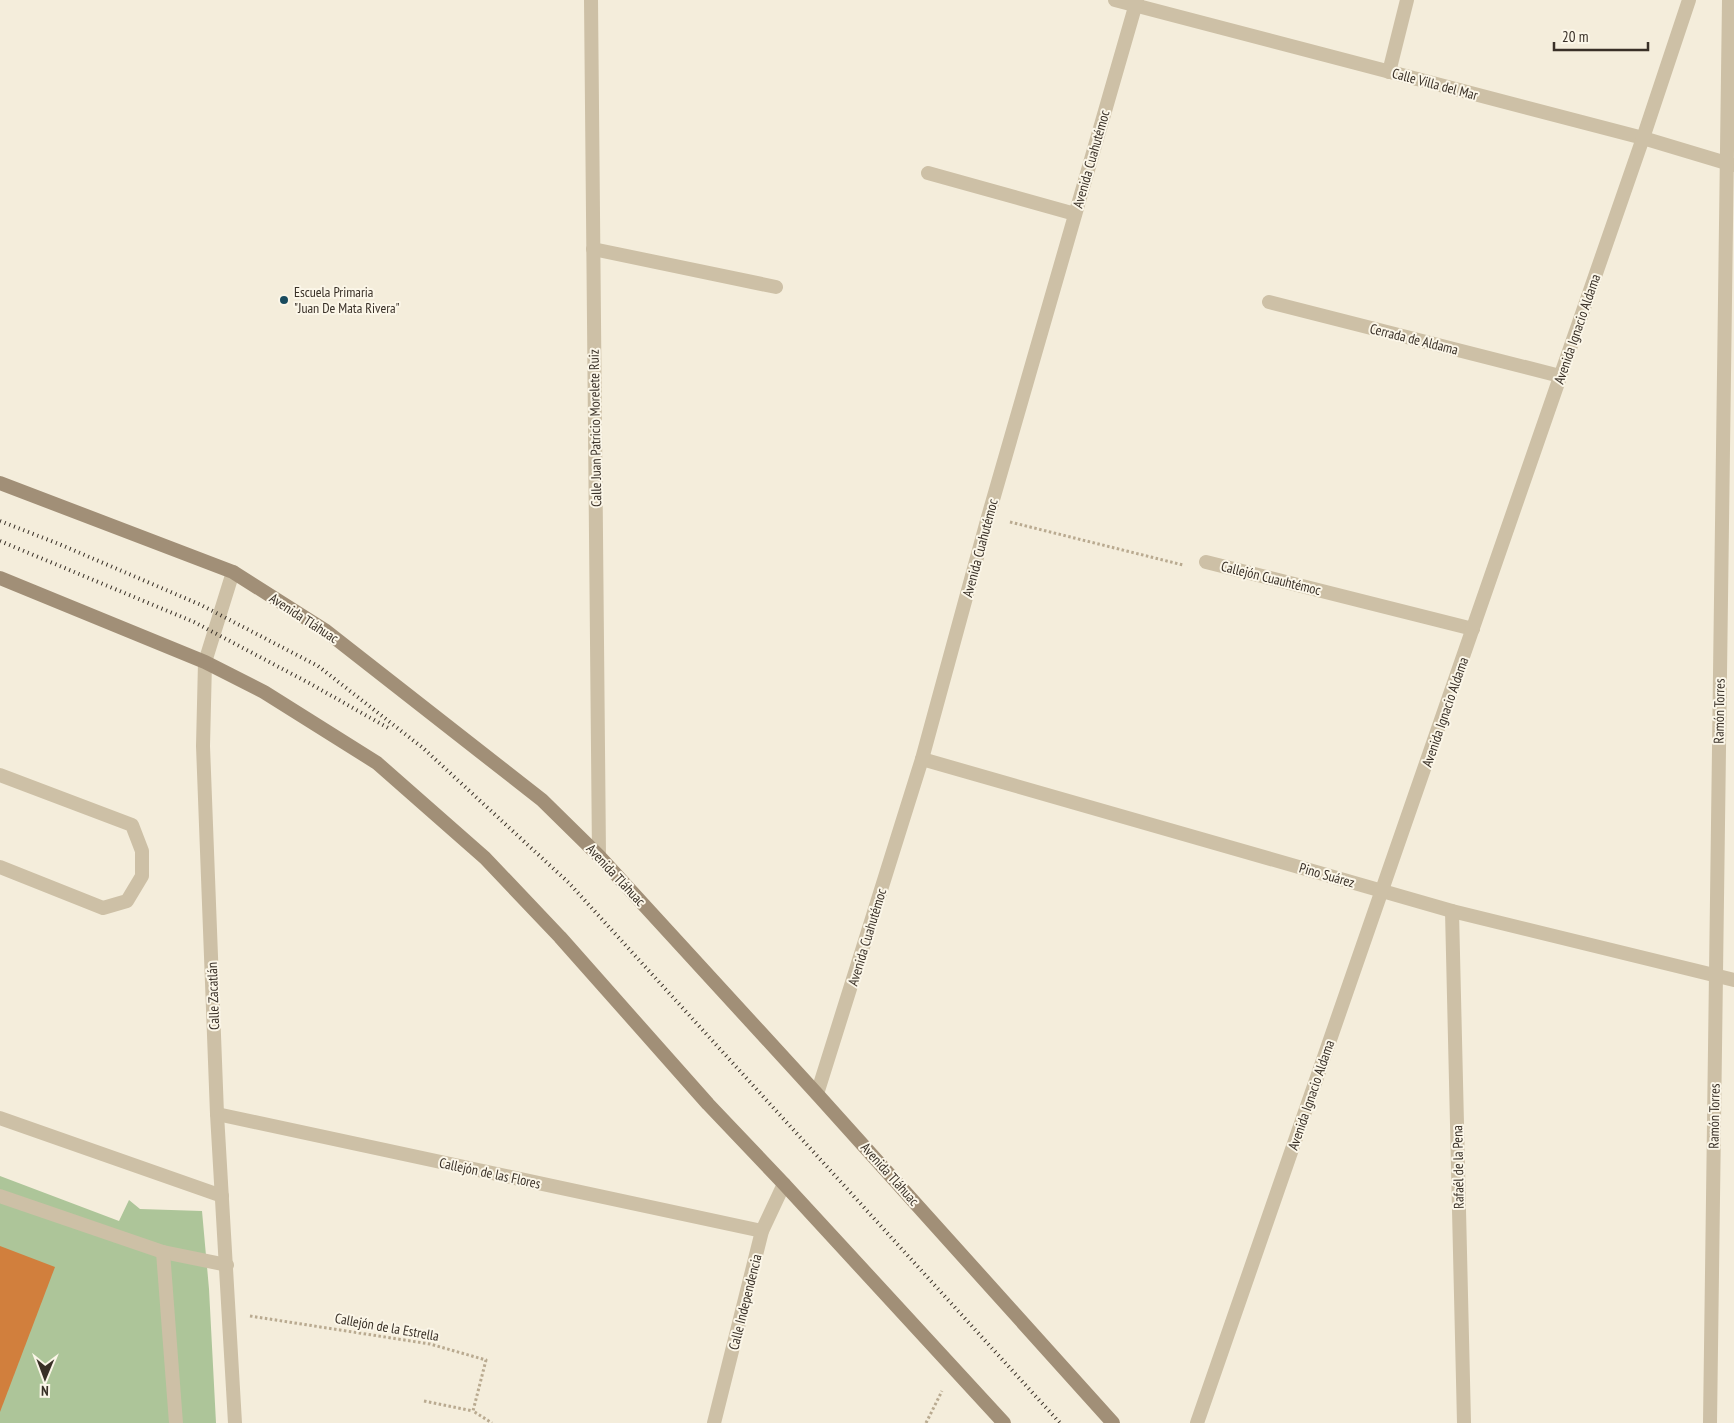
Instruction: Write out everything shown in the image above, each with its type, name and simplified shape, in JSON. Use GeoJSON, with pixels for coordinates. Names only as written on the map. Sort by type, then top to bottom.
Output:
{"type":"FeatureCollection","features":[{"type":"Feature","properties":{"kind":"main road","name":"Avenida Tláhuac"},"geometry":{"type":"LineString","coordinates":[[0,483],[233,572],[326,631],[542,800],[599,856],[817,1094],[1113,1423]]}},
{"type":"Feature","properties":{"kind":"main road"},"geometry":{"type":"LineString","coordinates":[[0,578],[205,662],[264,692],[377,763],[485,858],[560,938],[708,1104],[1004,1423]]}},
{"type":"Feature","properties":{"kind":"street","name":"Calle Juan Patricio Morelete Ruiz"},"geometry":{"type":"LineString","coordinates":[[591,0],[599,856]]}},
{"type":"Feature","properties":{"kind":"street","name":"Calle Villa del Mar"},"geometry":{"type":"LineString","coordinates":[[1115,0],[1136,3],[1389,72],[1644,138],[1730,164]]}},
{"type":"Feature","properties":{"kind":"street"},"geometry":{"type":"LineString","coordinates":[[1389,72],[1407,0]]}},
{"type":"Feature","properties":{"kind":"street","name":"Avenida Ignacio Aldama"},"geometry":{"type":"LineString","coordinates":[[1197,1423],[1644,138],[1689,0]]}},
{"type":"Feature","properties":{"kind":"street","name":"Ramón Torres"},"geometry":{"type":"LineString","coordinates":[[1710,1423],[1716,975],[1728,517],[1729,0]]}},
{"type":"Feature","properties":{"kind":"street","name":"Avenida Cuahutémoc"},"geometry":{"type":"LineString","coordinates":[[817,1094],[922,759],[988,517],[1136,3]]}},
{"type":"Feature","properties":{"kind":"street"},"geometry":{"type":"LineString","coordinates":[[928,173],[1076,214]]}},
{"type":"Feature","properties":{"kind":"street"},"geometry":{"type":"LineString","coordinates":[[593,249],[776,287]]}},
{"type":"Feature","properties":{"kind":"street","name":"Cerrada de Aldama"},"geometry":{"type":"LineString","coordinates":[[1269,302],[1560,376]]}},
{"type":"Feature","properties":{"kind":"street","name":"Callejón Cuauhtémoc"},"geometry":{"type":"LineString","coordinates":[[1206,562],[1473,629]]}},
{"type":"Feature","properties":{"kind":"street","name":"Calle Zacatlán"},"geometry":{"type":"LineString","coordinates":[[233,572],[205,662],[203,746],[218,1114],[235,1423]]}},
{"type":"Feature","properties":{"kind":"street","name":"Pino Suárez"},"geometry":{"type":"LineString","coordinates":[[922,759],[1452,910],[1734,980]]}},
{"type":"Feature","properties":{"kind":"street"},"geometry":{"type":"LineString","coordinates":[[0,775],[132,825],[142,851],[142,876],[127,901],[103,908],[0,866]]}},
{"type":"Feature","properties":{"kind":"street","name":"Rafaél de la Pena"},"geometry":{"type":"LineString","coordinates":[[1452,910],[1464,1423]]}},
{"type":"Feature","properties":{"kind":"street","name":"Callejón de las Flores"},"geometry":{"type":"LineString","coordinates":[[218,1114],[762,1231]]}},
{"type":"Feature","properties":{"kind":"street"},"geometry":{"type":"LineString","coordinates":[[0,1118],[222,1196]]}},
{"type":"Feature","properties":{"kind":"street","name":"Calle Independencia"},"geometry":{"type":"LineString","coordinates":[[714,1423],[762,1231],[784,1184]]}},
{"type":"Feature","properties":{"kind":"street"},"geometry":{"type":"LineString","coordinates":[[0,1196],[163,1252],[227,1265]]}},
{"type":"Feature","properties":{"kind":"street"},"geometry":{"type":"LineString","coordinates":[[163,1252],[176,1423]]}},
{"type":"Feature","properties":{"kind":"path","name":"Callejón Cuauhtémoc"},"geometry":{"type":"LineString","coordinates":[[988,517],[1204,571],[1206,562]]}},
{"type":"Feature","properties":{"kind":"path","name":"Callejón de la Estrella"},"geometry":{"type":"LineString","coordinates":[[230,1313],[430,1344],[486,1360],[473,1412]]}},
{"type":"Feature","properties":{"kind":"path"},"geometry":{"type":"LineString","coordinates":[[926,1423],[953,1368]]}},
{"type":"Feature","properties":{"kind":"path"},"geometry":{"type":"LineString","coordinates":[[424,1401],[473,1412],[492,1423]]}},
{"type":"Feature","properties":{"kind":"green space"},"geometry":{"type":"Polygon","coordinates":[[[0,1176],[119,1221],[129,1200],[140,1209],[202,1211],[209,1289],[216,1423],[0,1423],[0,1176]]]}},
{"type":"Feature","properties":{"kind":"building"},"geometry":{"type":"Polygon","coordinates":[[[0,1246],[55,1267],[0,1412],[0,1246]]]}},
{"type":"Feature","properties":{"kind":"railway"},"geometry":{"type":"LineString","coordinates":[[0,521],[59,544],[201,605],[318,666],[423,748],[569,883],[1060,1423]]}},
{"type":"Feature","properties":{"kind":"railway"},"geometry":{"type":"LineString","coordinates":[[0,541],[194,622],[309,683],[390,729]]}},
{"type":"Feature","properties":{"kind":"place","name":"Escuela Primaria \"Juan De Mata Rivera\""},"geometry":{"type":"Point","coordinates":[284,300]}}]}
